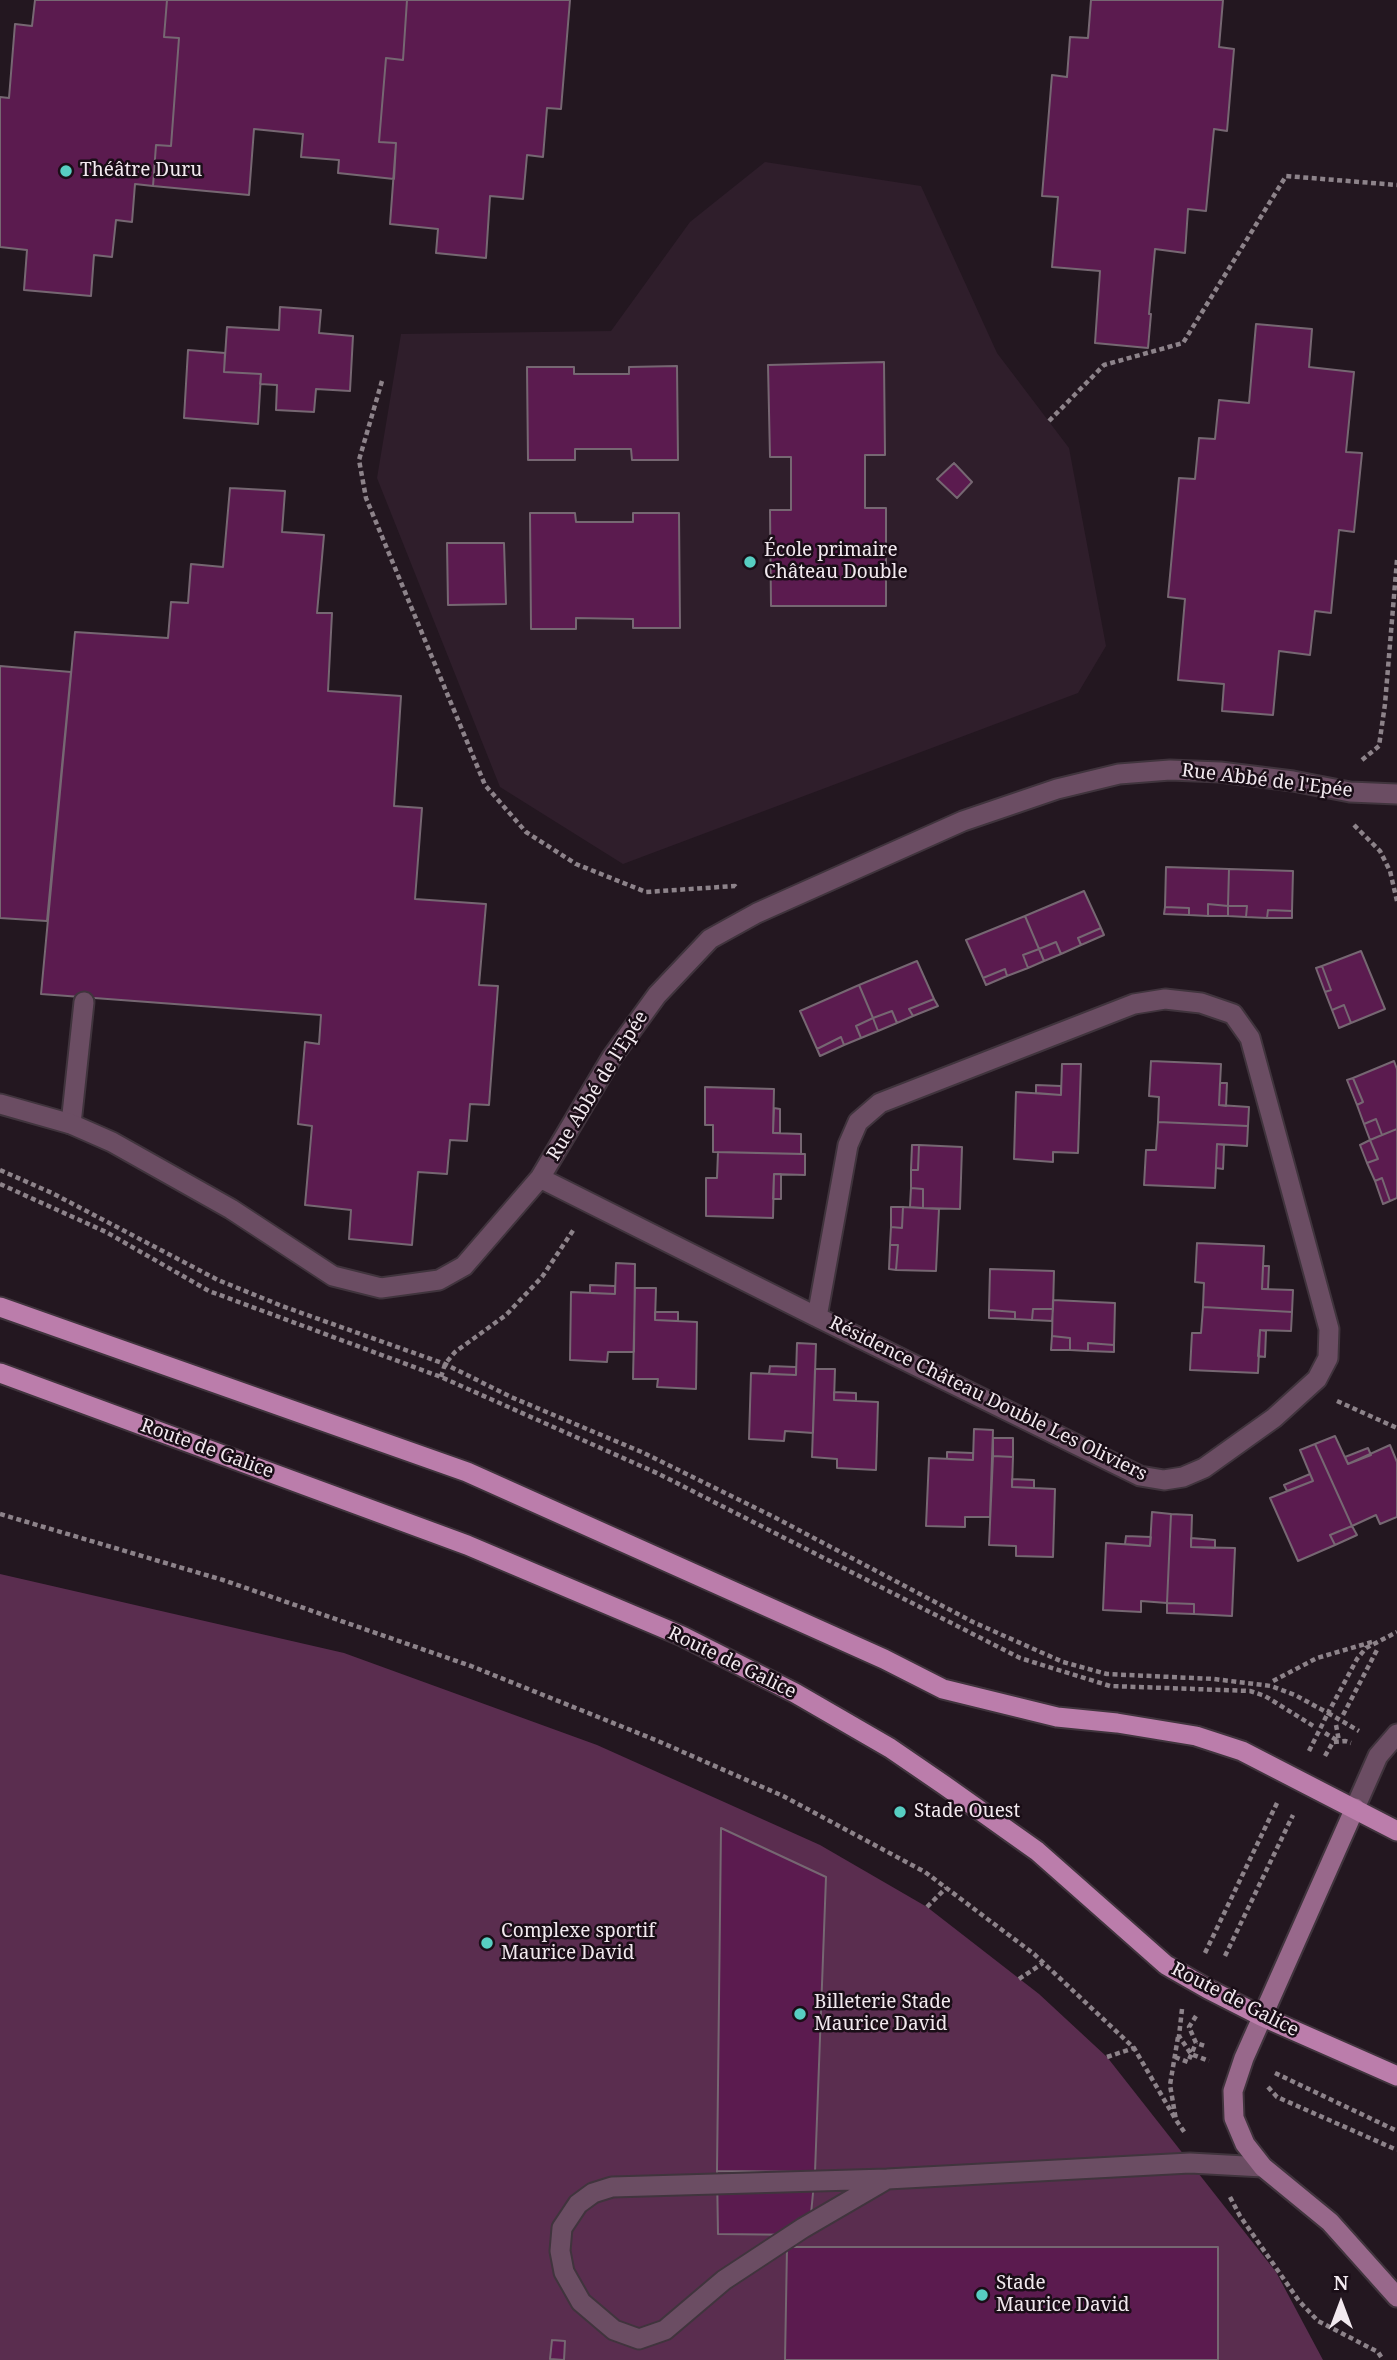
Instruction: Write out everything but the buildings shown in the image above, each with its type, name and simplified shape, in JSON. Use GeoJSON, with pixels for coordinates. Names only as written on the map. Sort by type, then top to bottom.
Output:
{"type":"FeatureCollection","features":[{"type":"Feature","properties":{"kind":"main road"},"geometry":{"type":"LineString","coordinates":[[0,1307],[467,1472],[884,1659],[943,1689],[1057,1717],[1117,1723],[1196,1736],[1242,1751],[1397,1831]]}},
{"type":"Feature","properties":{"kind":"main road","name":"Route de Galice"},"geometry":{"type":"LineString","coordinates":[[0,1373],[467,1545],[682,1636],[795,1693],[890,1748],[1037,1851],[1166,1965],[1261,2015],[1397,2076]]}},
{"type":"Feature","properties":{"kind":"main road"},"geometry":{"type":"LineString","coordinates":[[1355,1808],[1261,2015],[1233,2091],[1234,2118],[1245,2144],[1263,2167],[1330,2222],[1397,2297]]}},
{"type":"Feature","properties":{"kind":"street","name":"Rue Abbé de l'Epée"},"geometry":{"type":"LineString","coordinates":[[0,1104],[71,1124],[112,1142],[231,1209],[333,1276],[381,1288],[439,1280],[464,1266],[540,1178],[612,1057],[657,995],[710,939],[757,914],[963,821],[1057,789],[1119,774],[1170,770],[1220,772],[1293,781],[1350,792],[1397,794]]}},
{"type":"Feature","properties":{"kind":"street","name":"Résidence Château Double Les Oliviers"},"geometry":{"type":"LineString","coordinates":[[540,1178],[817,1317],[1140,1476],[1164,1480],[1183,1477],[1204,1468],[1274,1418],[1317,1378],[1328,1358],[1329,1329],[1250,1038],[1233,1014],[1201,1003],[1165,999],[1133,1004],[880,1103],[858,1122],[849,1145],[817,1317]]}},
{"type":"Feature","properties":{"kind":"street"},"geometry":{"type":"LineString","coordinates":[[71,1124],[84,1002]]}},
{"type":"Feature","properties":{"kind":"street"},"geometry":{"type":"LineString","coordinates":[[1355,1808],[1378,1756],[1397,1734]]}},
{"type":"Feature","properties":{"kind":"street"},"geometry":{"type":"LineString","coordinates":[[887,2179],[803,2228],[724,2280],[666,2330],[639,2339],[614,2330],[581,2302],[564,2272],[560,2251],[562,2228],[578,2204],[593,2193],[612,2188],[887,2179],[1191,2163],[1263,2167]]}},
{"type":"Feature","properties":{"kind":"path"},"geometry":{"type":"LineString","coordinates":[[1049,421],[1104,365],[1183,343],[1286,176],[1397,185]]}},
{"type":"Feature","properties":{"kind":"path"},"geometry":{"type":"LineString","coordinates":[[383,382],[359,460],[366,498],[485,785],[526,832],[576,864],[646,892],[735,886],[757,914]]}},
{"type":"Feature","properties":{"kind":"path"},"geometry":{"type":"LineString","coordinates":[[1352,766],[1379,746],[1397,560]]}},
{"type":"Feature","properties":{"kind":"path"},"geometry":{"type":"LineString","coordinates":[[1351,821],[1380,852],[1390,871],[1397,901]]}},
{"type":"Feature","properties":{"kind":"path"},"geometry":{"type":"LineString","coordinates":[[0,1170],[52,1192],[218,1280],[282,1306],[445,1364],[511,1397],[644,1453],[774,1517],[972,1622],[1063,1662],[1107,1674],[1214,1679],[1271,1686],[1294,1695],[1367,1735]]}},
{"type":"Feature","properties":{"kind":"path"},"geometry":{"type":"LineString","coordinates":[[0,1184],[106,1232],[209,1291],[441,1377],[659,1474],[1020,1658],[1111,1686],[1267,1693],[1314,1727]]}},
{"type":"Feature","properties":{"kind":"path"},"geometry":{"type":"LineString","coordinates":[[441,1377],[445,1364],[465,1344],[506,1315],[542,1277],[571,1235],[589,1202]]}},
{"type":"Feature","properties":{"kind":"path"},"geometry":{"type":"LineString","coordinates":[[1308,1387],[1397,1428]]}},
{"type":"Feature","properties":{"kind":"path"},"geometry":{"type":"LineString","coordinates":[[0,1514],[223,1580],[471,1666],[658,1741],[783,1796],[925,1872],[1043,1963],[1134,2048],[1176,2120],[1212,2164],[1240,2216],[1299,2301],[1318,2321],[1378,2352],[1383,2360]]}},
{"type":"Feature","properties":{"kind":"path"},"geometry":{"type":"LineString","coordinates":[[1310,1749],[1357,1659],[1366,1648],[1397,1632]]}},
{"type":"Feature","properties":{"kind":"path"},"geometry":{"type":"LineString","coordinates":[[1273,1681],[1317,1658],[1380,1640]]}},
{"type":"Feature","properties":{"kind":"path"},"geometry":{"type":"LineString","coordinates":[[1343,1715],[1378,1648]]}},
{"type":"Feature","properties":{"kind":"path"},"geometry":{"type":"LineString","coordinates":[[1336,1725],[1339,1741]]}},
{"type":"Feature","properties":{"kind":"path"},"geometry":{"type":"LineString","coordinates":[[1325,1733],[1339,1741]]}},
{"type":"Feature","properties":{"kind":"path"},"geometry":{"type":"LineString","coordinates":[[1325,1756],[1334,1742],[1345,1741]]}},
{"type":"Feature","properties":{"kind":"path"},"geometry":{"type":"LineString","coordinates":[[1207,1947],[1275,1805]]}},
{"type":"Feature","properties":{"kind":"path"},"geometry":{"type":"LineString","coordinates":[[1225,1956],[1293,1815]]}},
{"type":"Feature","properties":{"kind":"path"},"geometry":{"type":"LineString","coordinates":[[928,1907],[946,1888]]}},
{"type":"Feature","properties":{"kind":"path"},"geometry":{"type":"LineString","coordinates":[[1019,1979],[1043,1963]]}},
{"type":"Feature","properties":{"kind":"path"},"geometry":{"type":"LineString","coordinates":[[1176,2120],[1170,2085],[1183,2006]]}},
{"type":"Feature","properties":{"kind":"path"},"geometry":{"type":"LineString","coordinates":[[1196,2015],[1189,2028],[1196,2043],[1205,2046]]}},
{"type":"Feature","properties":{"kind":"path"},"geometry":{"type":"LineString","coordinates":[[1179,2036],[1191,2054],[1204,2059]]}},
{"type":"Feature","properties":{"kind":"path"},"geometry":{"type":"LineString","coordinates":[[1175,2057],[1188,2062],[1196,2043]]}},
{"type":"Feature","properties":{"kind":"path"},"geometry":{"type":"LineString","coordinates":[[1107,2057],[1134,2048]]}},
{"type":"Feature","properties":{"kind":"path"},"geometry":{"type":"LineString","coordinates":[[1275,2073],[1397,2132]]}},
{"type":"Feature","properties":{"kind":"path"},"geometry":{"type":"LineString","coordinates":[[1271,2088],[1277,2096],[1397,2150]]}},
{"type":"Feature","properties":{"kind":"shaded area","name":"École primaire Château Double"},"geometry":{"type":"Polygon","coordinates":[[[765,162],[921,186],[997,353],[1069,448],[1106,646],[1078,693],[623,864],[500,787],[377,478],[401,334],[611,331],[690,222],[765,162]]]}},
{"type":"Feature","properties":{"kind":"shaded area","name":"Complexe sportif Maurice David"},"geometry":{"type":"Polygon","coordinates":[[[0,1574],[344,1653],[597,1745],[820,1845],[927,1907],[1039,1994],[1107,2057],[1276,2272],[1323,2360],[0,2360],[0,1574]]]}},
{"type":"Feature","properties":{"kind":"place","name":"Théâtre Duru"},"geometry":{"type":"Point","coordinates":[66,171]}},
{"type":"Feature","properties":{"kind":"place","name":"École primaire Château Double"},"geometry":{"type":"Point","coordinates":[750,562]}},
{"type":"Feature","properties":{"kind":"place","name":"Stade Ouest"},"geometry":{"type":"Point","coordinates":[900,1812]}},
{"type":"Feature","properties":{"kind":"place","name":"Complexe sportif Maurice David"},"geometry":{"type":"Point","coordinates":[487,1943]}},
{"type":"Feature","properties":{"kind":"place","name":"Billeterie Stade Maurice David"},"geometry":{"type":"Point","coordinates":[800,2014]}},
{"type":"Feature","properties":{"kind":"place","name":"Stade Maurice David"},"geometry":{"type":"Point","coordinates":[982,2295]}}]}
